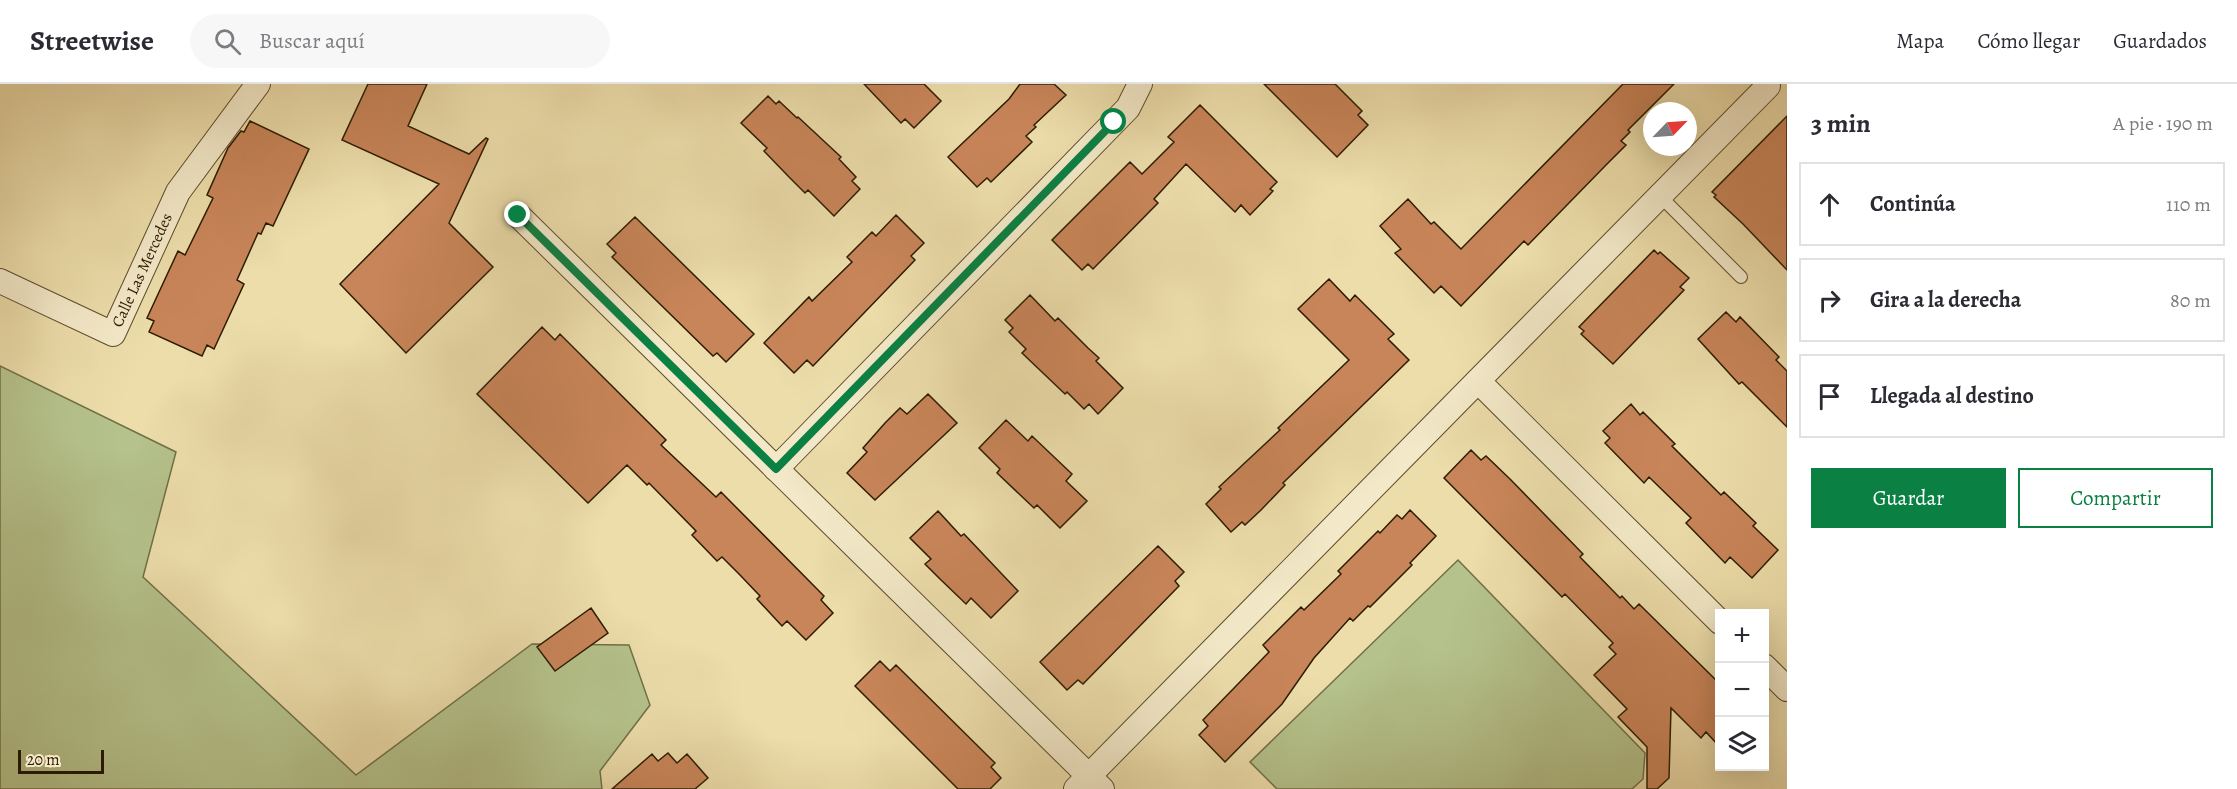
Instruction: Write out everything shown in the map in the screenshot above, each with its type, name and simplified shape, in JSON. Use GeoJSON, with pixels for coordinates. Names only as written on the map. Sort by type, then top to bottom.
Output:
{"type":"FeatureCollection","features":[{"type":"Feature","properties":{"kind":"street","name":"Calle Las Mercedes"},"geometry":{"type":"LineString","coordinates":[[0,281],[112,334],[178,192],[258,84]]}},
{"type":"Feature","properties":{"kind":"street"},"geometry":{"type":"LineString","coordinates":[[776,469],[1128,108],[1140,84]]}},
{"type":"Feature","properties":{"kind":"street"},"geometry":{"type":"LineString","coordinates":[[518,215],[776,469],[1089,785],[1478,381],[1768,86]]}},
{"type":"Feature","properties":{"kind":"street"},"geometry":{"type":"LineString","coordinates":[[1478,381],[1715,618]]}},
{"type":"Feature","properties":{"kind":"street"},"geometry":{"type":"LineString","coordinates":[[1769,671],[1787,689]]}},
{"type":"Feature","properties":{"kind":"lane"},"geometry":{"type":"LineString","coordinates":[[1660,196],[1741,277]]}},
{"type":"Feature","properties":{"kind":"green space"},"geometry":{"type":"Polygon","coordinates":[[[0,366],[176,452],[143,577],[356,775],[532,644],[629,645],[650,705],[600,771],[602,789],[0,789],[0,366]]]}},
{"type":"Feature","properties":{"kind":"green space"},"geometry":{"type":"Polygon","coordinates":[[[1458,560],[1645,753],[1643,779],[1632,789],[1277,789],[1250,762],[1458,560]]]}},
{"type":"Feature","properties":{"kind":"building"},"geometry":{"type":"Polygon","coordinates":[[[368,84],[427,84],[408,126],[469,154],[486,138],[488,139],[449,223],[493,267],[406,353],[340,284],[439,184],[342,140],[368,84]]]}},
{"type":"Feature","properties":{"kind":"building"},"geometry":{"type":"Polygon","coordinates":[[[864,84],[924,84],[941,101],[914,128],[905,119],[901,123],[864,84]]]}},
{"type":"Feature","properties":{"kind":"building"},"geometry":{"type":"Polygon","coordinates":[[[1020,84],[1054,84],[1066,95],[1034,125],[1036,127],[1026,136],[1032,142],[991,182],[987,178],[977,187],[948,157],[1009,99],[1020,84]]]}},
{"type":"Feature","properties":{"kind":"building"},"geometry":{"type":"Polygon","coordinates":[[[1264,84],[1335,84],[1362,111],[1358,115],[1368,125],[1337,157],[1264,84]]]}},
{"type":"Feature","properties":{"kind":"building"},"geometry":{"type":"Polygon","coordinates":[[[1623,84],[1674,84],[1656,102],[1643,102],[1643,115],[1621,141],[1626,145],[1528,245],[1524,241],[1461,306],[1441,286],[1434,293],[1395,253],[1401,249],[1380,226],[1408,199],[1431,224],[1434,222],[1461,249],[1623,84]]]}},
{"type":"Feature","properties":{"kind":"building"},"geometry":{"type":"Polygon","coordinates":[[[768,96],[776,104],[779,101],[798,117],[841,157],[839,159],[856,177],[852,181],[860,189],[834,216],[808,190],[805,193],[764,151],[767,148],[741,123],[768,96]]]}},
{"type":"Feature","properties":{"kind":"building"},"geometry":{"type":"Polygon","coordinates":[[[1200,105],[1277,182],[1270,189],[1273,191],[1250,215],[1241,205],[1235,212],[1186,164],[1154,199],[1158,203],[1093,269],[1088,264],[1082,270],[1052,240],[1130,162],[1142,174],[1174,142],[1168,137],[1200,105]]]}},
{"type":"Feature","properties":{"kind":"building"},"geometry":{"type":"Polygon","coordinates":[[[1787,116],[1787,270],[1714,197],[1716,195],[1712,192],[1787,116]]]}},
{"type":"Feature","properties":{"kind":"building"},"geometry":{"type":"Polygon","coordinates":[[[250,121],[309,149],[273,226],[266,223],[261,234],[258,233],[237,280],[244,284],[214,349],[207,345],[202,356],[149,332],[154,321],[147,318],[178,251],[185,255],[213,198],[207,195],[228,148],[241,131],[244,132],[250,121]]]}},
{"type":"Feature","properties":{"kind":"building"},"geometry":{"type":"Polygon","coordinates":[[[896,215],[924,243],[911,256],[915,260],[813,366],[807,360],[794,373],[764,343],[809,297],[812,301],[852,262],[847,257],[872,232],[876,236],[896,215]]]}},
{"type":"Feature","properties":{"kind":"building"},"geometry":{"type":"Polygon","coordinates":[[[635,217],[754,334],[726,362],[717,353],[713,356],[612,257],[616,253],[607,244],[635,217]]]}},
{"type":"Feature","properties":{"kind":"building"},"geometry":{"type":"Polygon","coordinates":[[[1654,250],[1658,254],[1660,252],[1689,278],[1680,287],[1684,290],[1613,364],[1581,334],[1584,331],[1579,327],[1654,250]]]}},
{"type":"Feature","properties":{"kind":"building"},"geometry":{"type":"Polygon","coordinates":[[[1329,279],[1350,301],[1355,295],[1394,334],[1388,339],[1409,360],[1283,483],[1285,485],[1261,510],[1245,525],[1242,522],[1231,532],[1206,504],[1221,489],[1219,487],[1280,430],[1278,428],[1349,360],[1298,309],[1329,279]]]}},
{"type":"Feature","properties":{"kind":"building"},"geometry":{"type":"Polygon","coordinates":[[[1030,295],[1055,321],[1058,318],[1099,358],[1096,361],[1123,388],[1098,414],[1089,404],[1084,409],[1067,392],[1065,394],[1022,353],[1026,349],[1009,332],[1013,328],[1005,320],[1030,295]]]}},
{"type":"Feature","properties":{"kind":"building"},"geometry":{"type":"Polygon","coordinates":[[[1726,312],[1736,322],[1740,317],[1779,357],[1776,360],[1787,371],[1787,427],[1742,382],[1739,384],[1698,339],[1726,312]]]}},
{"type":"Feature","properties":{"kind":"building"},"geometry":{"type":"Polygon","coordinates":[[[542,327],[555,340],[560,334],[666,440],[661,445],[716,497],[721,492],[824,596],[821,600],[833,613],[806,640],[787,621],[782,626],[757,599],[760,596],[740,575],[722,557],[717,561],[692,535],[696,531],[649,483],[647,485],[627,465],[588,503],[477,394],[542,327]]]}},
{"type":"Feature","properties":{"kind":"building"},"geometry":{"type":"Polygon","coordinates":[[[928,394],[957,423],[875,500],[847,473],[867,452],[863,448],[900,408],[907,414],[928,394]]]}},
{"type":"Feature","properties":{"kind":"building"},"geometry":{"type":"Polygon","coordinates":[[[1631,404],[1640,415],[1643,412],[1675,444],[1672,446],[1721,495],[1724,492],[1756,523],[1753,526],[1778,550],[1752,578],[1730,557],[1725,563],[1686,523],[1691,518],[1649,477],[1644,483],[1605,443],[1610,438],[1603,431],[1631,404]]]}},
{"type":"Feature","properties":{"kind":"building"},"geometry":{"type":"Polygon","coordinates":[[[1006,420],[1028,441],[1032,436],[1072,474],[1066,481],[1087,501],[1060,528],[1037,505],[1034,508],[997,473],[1000,469],[979,448],[1006,420]]]}},
{"type":"Feature","properties":{"kind":"building"},"geometry":{"type":"Polygon","coordinates":[[[1471,450],[1481,460],[1486,456],[1583,554],[1580,557],[1620,598],[1622,596],[1634,609],[1639,604],[1715,679],[1715,742],[1706,732],[1701,738],[1671,708],[1669,778],[1657,789],[1647,789],[1647,747],[1618,717],[1627,709],[1594,675],[1616,654],[1609,647],[1613,643],[1565,594],[1562,597],[1444,478],[1471,450]]]}},
{"type":"Feature","properties":{"kind":"building"},"geometry":{"type":"Polygon","coordinates":[[[1410,510],[1436,536],[1410,563],[1412,565],[1370,607],[1368,606],[1353,621],[1350,618],[1314,658],[1282,704],[1225,762],[1199,735],[1208,726],[1203,720],[1269,652],[1263,645],[1301,607],[1304,610],[1341,574],[1338,571],[1378,531],[1380,533],[1397,515],[1402,519],[1410,510]]]}},
{"type":"Feature","properties":{"kind":"building"},"geometry":{"type":"Polygon","coordinates":[[[938,511],[961,536],[964,534],[1018,591],[991,618],[971,598],[966,604],[940,579],[925,564],[931,559],[910,538],[938,511]]]}},
{"type":"Feature","properties":{"kind":"building"},"geometry":{"type":"Polygon","coordinates":[[[1158,546],[1184,572],[1175,581],[1179,586],[1083,684],[1078,680],[1067,690],[1040,662],[1158,546]]]}},
{"type":"Feature","properties":{"kind":"building"},"geometry":{"type":"Polygon","coordinates":[[[591,608],[608,633],[555,671],[537,647],[591,608]]]}},
{"type":"Feature","properties":{"kind":"building"},"geometry":{"type":"Polygon","coordinates":[[[880,661],[890,671],[896,665],[995,763],[991,767],[1001,778],[990,789],[958,789],[855,686],[880,661]]]}},
{"type":"Feature","properties":{"kind":"building"},"geometry":{"type":"Polygon","coordinates":[[[668,753],[677,763],[687,754],[708,778],[695,789],[612,789],[652,754],[658,761],[668,753]]]}},
{"type":"Feature","properties":{"kind":"route"},"geometry":{"type":"LineString","coordinates":[[518,215],[776,469],[1114,122]]}}]}
